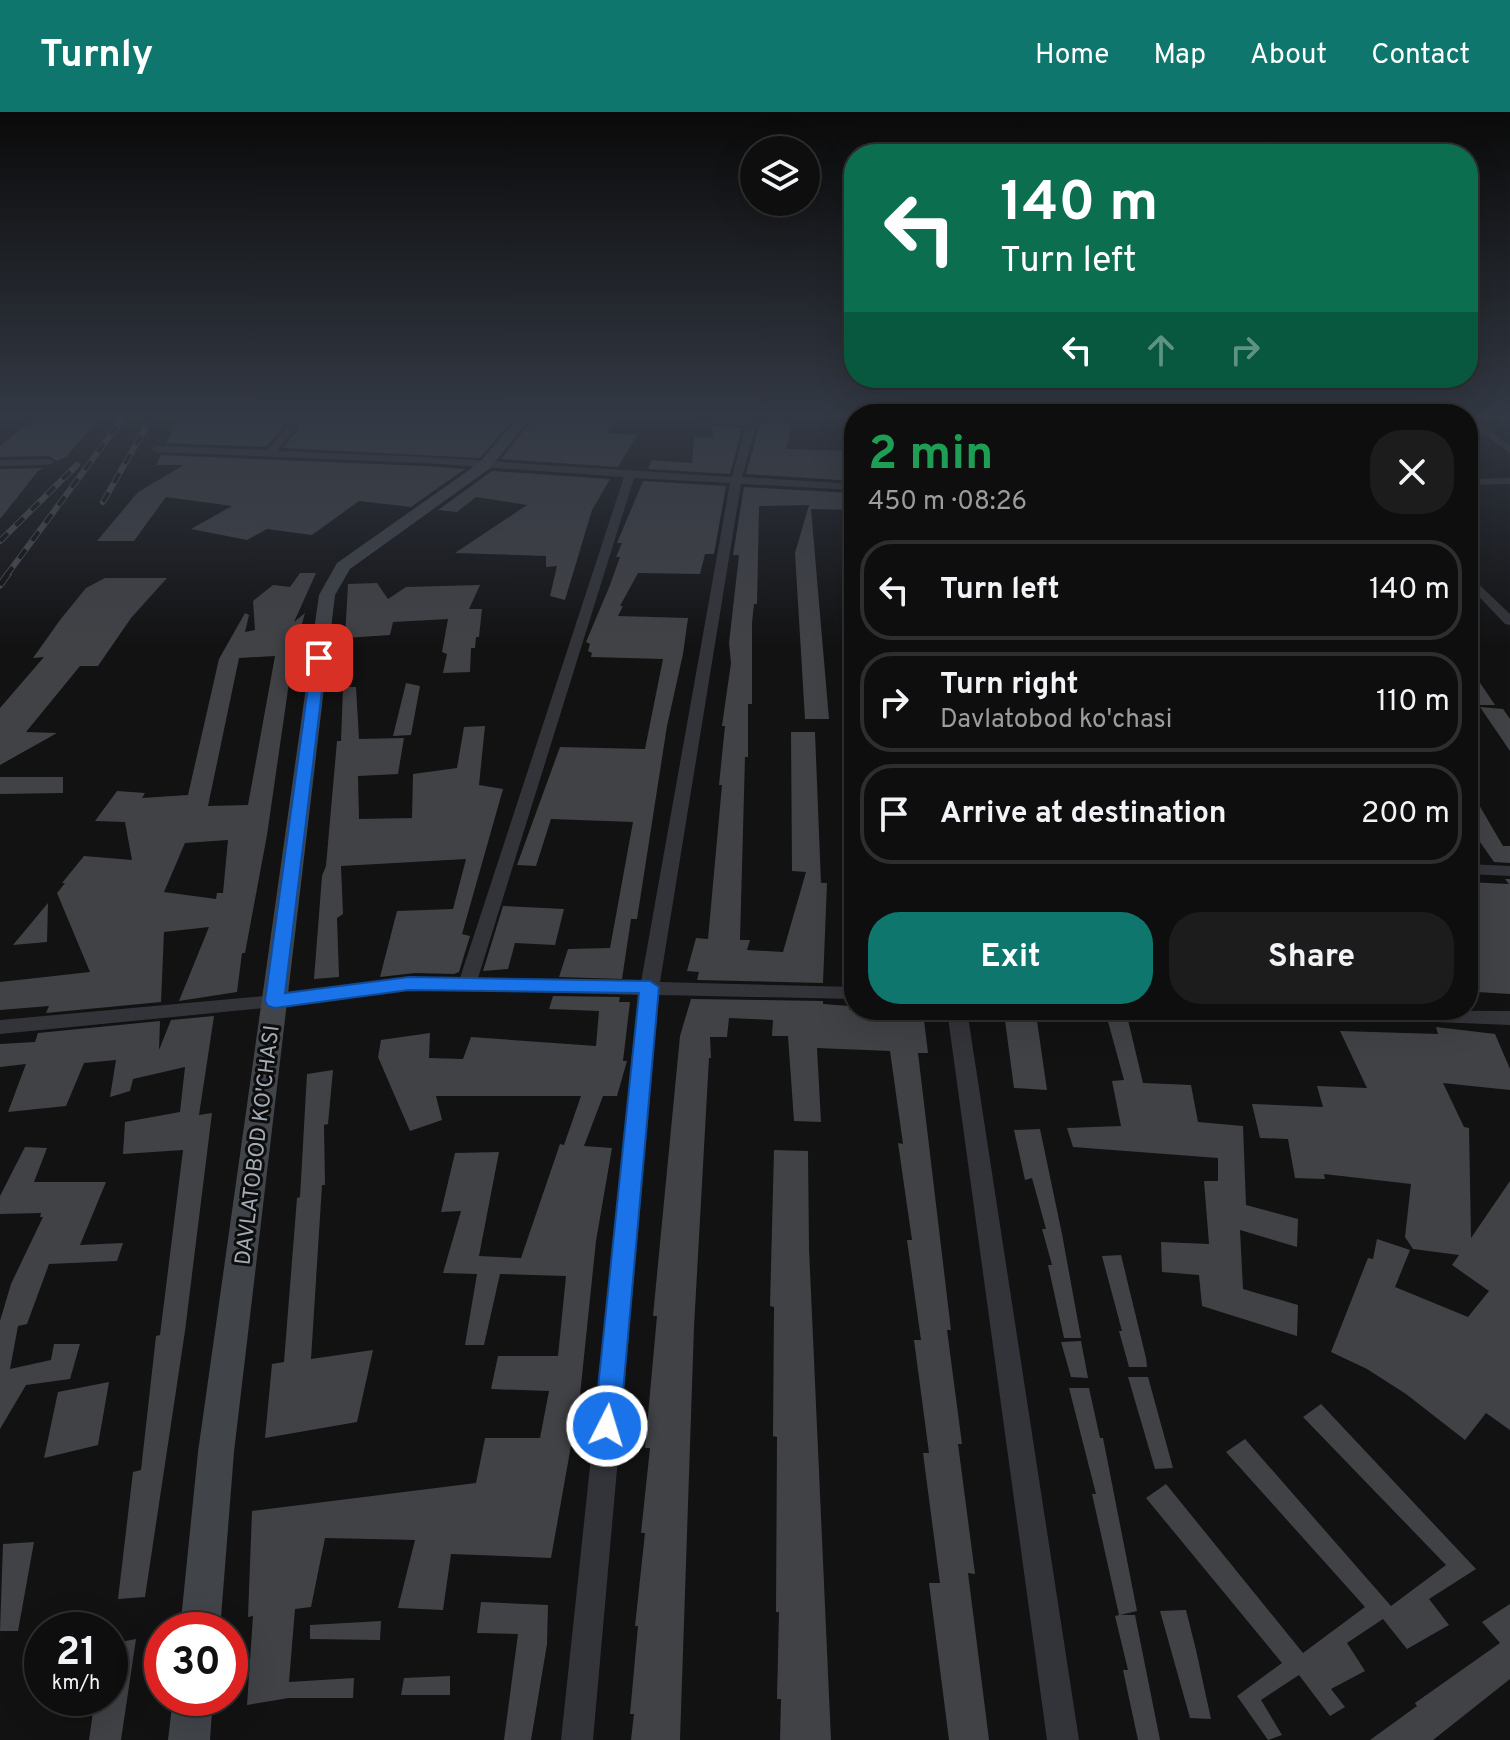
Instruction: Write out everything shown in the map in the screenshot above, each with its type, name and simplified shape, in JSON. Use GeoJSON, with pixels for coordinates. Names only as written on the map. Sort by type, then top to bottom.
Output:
{"type":"FeatureCollection","features":[{"type":"Feature","properties":{"kind":"street","name":"DAVLATOBOD KO'CHASI"},"geometry":{"type":"LineString","coordinates":[[202,1612],[216,1452],[327,595],[343,566],[445,494]]}},
{"type":"Feature","properties":{"kind":"street"},"geometry":{"type":"LineString","coordinates":[[467,984],[624,494]]}},
{"type":"Feature","properties":{"kind":"street"},"geometry":{"type":"LineString","coordinates":[[577,1740],[650,987],[734,494]]}},
{"type":"Feature","properties":{"kind":"street"},"geometry":{"type":"LineString","coordinates":[[1478,589],[1510,621]]}},
{"type":"Feature","properties":{"kind":"street"},"geometry":{"type":"LineString","coordinates":[[1478,869],[1510,871]]}},
{"type":"Feature","properties":{"kind":"street"},"geometry":{"type":"LineString","coordinates":[[0,1027],[275,1001],[409,983],[844,993]]}},
{"type":"Feature","properties":{"kind":"street"},"geometry":{"type":"LineString","coordinates":[[1478,1017],[1510,1018]]}},
{"type":"Feature","properties":{"kind":"street"},"geometry":{"type":"LineString","coordinates":[[958,1020],[1063,1740]]}},
{"type":"Feature","properties":{"kind":"street"},"geometry":{"type":"LineString","coordinates":[[189,1740],[191,1716]]}},
{"type":"Feature","properties":{"kind":"building"},"geometry":{"type":"Polygon","coordinates":[[[0,494],[20,494],[0,519],[0,494]]]}},
{"type":"Feature","properties":{"kind":"building"},"geometry":{"type":"Polygon","coordinates":[[[136,494],[430,494],[411,507],[359,501],[312,535],[267,529],[247,540],[191,529],[232,506],[166,497],[134,541],[97,541],[136,494]]]}},
{"type":"Feature","properties":{"kind":"building"},"geometry":{"type":"Polygon","coordinates":[[[460,494],[601,494],[592,510],[565,600],[550,596],[557,566],[546,567],[546,556],[455,553],[527,505],[476,497],[457,512],[438,510],[460,494]]]}},
{"type":"Feature","properties":{"kind":"building"},"geometry":{"type":"Polygon","coordinates":[[[638,494],[725,494],[714,554],[705,554],[700,574],[638,573],[620,606],[623,606],[618,616],[688,618],[683,654],[667,726],[637,919],[631,919],[622,979],[559,977],[568,949],[610,948],[633,822],[551,819],[536,866],[517,865],[560,747],[645,749],[663,659],[591,657],[592,653],[588,651],[590,644],[586,642],[620,557],[616,557],[622,543],[617,543],[638,494]]]}},
{"type":"Feature","properties":{"kind":"building"},"geometry":{"type":"Polygon","coordinates":[[[743,494],[844,494],[844,510],[811,509],[829,719],[805,719],[795,553],[809,505],[759,506],[757,604],[754,604],[752,623],[752,704],[748,704],[748,757],[745,757],[740,940],[750,940],[747,950],[783,952],[806,872],[792,871],[791,732],[815,732],[821,883],[827,883],[823,983],[697,980],[699,972],[687,971],[696,938],[708,939],[722,785],[719,785],[725,726],[722,726],[731,663],[729,643],[739,555],[733,555],[743,494]]]}},
{"type":"Feature","properties":{"kind":"building"},"geometry":{"type":"Polygon","coordinates":[[[300,573],[316,573],[294,622],[305,613],[293,655],[267,835],[245,953],[242,953],[237,992],[179,1001],[209,927],[164,932],[161,1002],[46,1013],[49,1006],[0,1010],[0,982],[90,972],[57,893],[65,883],[62,883],[84,856],[132,860],[125,822],[95,821],[117,791],[145,793],[142,798],[188,795],[219,659],[245,613],[249,615],[245,632],[255,630],[253,601],[273,585],[290,587],[300,573]],[[275,656],[239,658],[208,806],[248,805],[275,656]],[[228,840],[185,843],[164,892],[216,899],[217,893],[223,893],[228,840]]]}},
{"type":"Feature","properties":{"kind":"building"},"geometry":{"type":"Polygon","coordinates":[[[105,578],[167,578],[131,618],[98,666],[80,666],[26,732],[57,733],[0,765],[0,708],[44,657],[33,658],[60,620],[86,588],[105,578]]]}},
{"type":"Feature","properties":{"kind":"building"},"geometry":{"type":"Polygon","coordinates":[[[377,583],[388,599],[406,587],[480,585],[469,609],[482,609],[479,637],[476,637],[475,648],[471,648],[470,672],[443,673],[447,654],[442,652],[448,619],[393,622],[390,635],[345,638],[348,584],[377,583]]]}},
{"type":"Feature","properties":{"kind":"building"},"geometry":{"type":"Polygon","coordinates":[[[1478,680],[1495,705],[1478,705],[1478,680]]]}},
{"type":"Feature","properties":{"kind":"building"},"geometry":{"type":"Polygon","coordinates":[[[406,683],[420,686],[411,735],[393,736],[406,683]]]}},
{"type":"Feature","properties":{"kind":"building"},"geometry":{"type":"Polygon","coordinates":[[[343,687],[356,687],[359,739],[404,738],[398,774],[358,776],[359,819],[412,818],[413,774],[457,768],[464,727],[485,726],[479,785],[503,789],[462,934],[470,936],[459,972],[454,974],[415,973],[380,977],[397,911],[453,909],[466,859],[341,866],[343,914],[337,918],[339,977],[314,979],[337,741],[341,741],[343,687]]]}},
{"type":"Feature","properties":{"kind":"building"},"geometry":{"type":"Polygon","coordinates":[[[1480,707],[1503,709],[1510,719],[1510,751],[1480,707]]]}},
{"type":"Feature","properties":{"kind":"building"},"geometry":{"type":"Polygon","coordinates":[[[0,777],[63,777],[63,793],[0,794],[0,777]]]}},
{"type":"Feature","properties":{"kind":"building"},"geometry":{"type":"Polygon","coordinates":[[[1478,803],[1503,846],[1510,846],[1510,863],[1494,862],[1480,842],[1478,803]]]}},
{"type":"Feature","properties":{"kind":"building"},"geometry":{"type":"Polygon","coordinates":[[[1505,879],[1510,879],[1510,994],[1478,992],[1478,882],[1509,884],[1505,879]]]}},
{"type":"Feature","properties":{"kind":"building"},"geometry":{"type":"Polygon","coordinates":[[[48,903],[47,942],[13,945],[48,903]]]}},
{"type":"Feature","properties":{"kind":"building"},"geometry":{"type":"Polygon","coordinates":[[[503,906],[564,909],[555,945],[515,943],[508,969],[483,971],[503,906]]]}},
{"type":"Feature","properties":{"kind":"building"},"geometry":{"type":"Polygon","coordinates":[[[553,996],[620,997],[619,1002],[630,1002],[623,1061],[627,1061],[617,1096],[603,1096],[584,1146],[612,1148],[596,1241],[580,1395],[551,1558],[451,1554],[443,1610],[398,1608],[415,1540],[325,1538],[311,1607],[295,1609],[289,1682],[354,1678],[353,1698],[289,1698],[248,1705],[253,1616],[248,1617],[252,1511],[476,1483],[485,1438],[540,1438],[549,1391],[491,1389],[498,1356],[558,1356],[566,1276],[500,1274],[484,1345],[465,1345],[477,1274],[443,1273],[461,1211],[441,1212],[455,1153],[499,1152],[479,1256],[521,1258],[560,1144],[564,1145],[581,1096],[436,1096],[442,1120],[410,1131],[378,1057],[381,1040],[430,1033],[429,1058],[463,1059],[471,1037],[596,1046],[599,1011],[549,1009],[553,996]]]}},
{"type":"Feature","properties":{"kind":"building"},"geometry":{"type":"Polygon","coordinates":[[[691,999],[823,1001],[823,1004],[844,1006],[844,1020],[924,1020],[928,1053],[918,1053],[951,1330],[947,1330],[962,1444],[958,1444],[975,1574],[968,1573],[989,1740],[949,1740],[929,1583],[940,1583],[923,1453],[929,1453],[914,1340],[921,1340],[907,1240],[912,1240],[898,1143],[903,1144],[890,1051],[817,1048],[821,1122],[794,1121],[788,1036],[772,1036],[773,1020],[729,1018],[727,1037],[710,1037],[694,1327],[680,1740],[631,1740],[634,1714],[630,1714],[638,1626],[635,1626],[645,1533],[641,1533],[650,1448],[645,1448],[657,1316],[653,1316],[680,1036],[691,999]]]}},
{"type":"Feature","properties":{"kind":"building"},"geometry":{"type":"Polygon","coordinates":[[[214,1016],[199,1115],[212,1113],[185,1331],[145,1597],[118,1599],[133,1472],[141,1470],[156,1336],[160,1335],[183,1150],[123,1154],[125,1122],[180,1112],[185,1067],[133,1079],[130,1091],[110,1097],[116,1060],[84,1063],[66,1106],[8,1112],[26,1064],[0,1067],[0,1044],[35,1042],[38,1033],[160,1021],[159,1050],[171,1020],[214,1016]]]}},
{"type":"Feature","properties":{"kind":"building"},"geometry":{"type":"Polygon","coordinates":[[[1005,1020],[1037,1020],[1047,1090],[1014,1088],[1005,1020]]]}},
{"type":"Feature","properties":{"kind":"building"},"geometry":{"type":"Polygon","coordinates":[[[1108,1020],[1128,1020],[1143,1083],[1191,1085],[1198,1122],[1243,1126],[1246,1205],[1298,1219],[1297,1247],[1240,1230],[1243,1289],[1298,1305],[1297,1336],[1202,1306],[1199,1275],[1162,1272],[1161,1242],[1209,1244],[1204,1181],[1218,1181],[1218,1158],[1073,1147],[1067,1128],[1121,1126],[1112,1081],[1124,1080],[1108,1020]]]}},
{"type":"Feature","properties":{"kind":"building"},"geometry":{"type":"Polygon","coordinates":[[[1436,1027],[1495,1034],[1510,1069],[1510,1090],[1443,1083],[1464,1127],[1469,1128],[1471,1238],[1510,1181],[1510,1430],[1486,1413],[1465,1440],[1406,1394],[1367,1369],[1331,1352],[1368,1258],[1373,1259],[1377,1239],[1410,1250],[1395,1287],[1468,1317],[1489,1291],[1452,1265],[1459,1255],[1413,1249],[1405,1237],[1411,1184],[1324,1174],[1325,1179],[1295,1178],[1288,1139],[1260,1138],[1252,1104],[1323,1107],[1317,1086],[1367,1088],[1340,1031],[1438,1034],[1436,1027]]]}},
{"type":"Feature","properties":{"kind":"building"},"geometry":{"type":"Polygon","coordinates":[[[333,1070],[328,1124],[324,1125],[325,1185],[322,1185],[311,1359],[373,1350],[357,1422],[265,1438],[272,1364],[284,1362],[297,1198],[300,1197],[307,1074],[333,1070]]]}},
{"type":"Feature","properties":{"kind":"building"},"geometry":{"type":"Polygon","coordinates":[[[1040,1129],[1081,1338],[1064,1338],[1048,1265],[1052,1265],[1042,1229],[1046,1229],[1032,1178],[1025,1180],[1014,1130],[1040,1129]]]}},
{"type":"Feature","properties":{"kind":"building"},"geometry":{"type":"Polygon","coordinates":[[[25,1147],[47,1148],[34,1182],[106,1182],[80,1245],[123,1243],[117,1261],[49,1264],[27,1324],[18,1326],[10,1369],[51,1360],[54,1344],[80,1344],[70,1379],[26,1385],[0,1429],[0,1321],[11,1284],[43,1217],[40,1217],[41,1213],[0,1214],[0,1196],[25,1147]]]}},
{"type":"Feature","properties":{"kind":"building"},"geometry":{"type":"Polygon","coordinates":[[[774,1150],[808,1151],[809,1248],[831,1740],[780,1740],[781,1699],[777,1699],[779,1612],[776,1612],[777,1437],[773,1436],[774,1307],[770,1306],[774,1150]]]}},
{"type":"Feature","properties":{"kind":"building"},"geometry":{"type":"Polygon","coordinates":[[[1121,1255],[1147,1367],[1129,1367],[1119,1331],[1122,1331],[1102,1256],[1121,1255]]]}},
{"type":"Feature","properties":{"kind":"building"},"geometry":{"type":"Polygon","coordinates":[[[1081,1341],[1088,1378],[1071,1377],[1061,1342],[1081,1341]]]}},
{"type":"Feature","properties":{"kind":"building"},"geometry":{"type":"Polygon","coordinates":[[[1128,1377],[1148,1377],[1173,1468],[1155,1469],[1128,1377]]]}},
{"type":"Feature","properties":{"kind":"building"},"geometry":{"type":"Polygon","coordinates":[[[109,1382],[98,1445],[44,1458],[58,1392],[109,1382]]]}},
{"type":"Feature","properties":{"kind":"building"},"geometry":{"type":"Polygon","coordinates":[[[1069,1388],[1089,1388],[1100,1438],[1103,1438],[1137,1611],[1120,1615],[1135,1615],[1160,1740],[1138,1740],[1123,1670],[1128,1670],[1115,1616],[1119,1615],[1092,1494],[1096,1494],[1069,1388]]]}},
{"type":"Feature","properties":{"kind":"building"},"geometry":{"type":"Polygon","coordinates":[[[1321,1404],[1476,1569],[1429,1599],[1449,1625],[1407,1649],[1383,1619],[1347,1643],[1365,1671],[1331,1689],[1345,1707],[1330,1716],[1299,1675],[1261,1700],[1282,1735],[1268,1740],[1237,1696],[1282,1663],[1146,1498],[1166,1484],[1303,1653],[1365,1607],[1226,1452],[1245,1439],[1391,1606],[1446,1565],[1303,1417],[1321,1404]]]}},
{"type":"Feature","properties":{"kind":"building"},"geometry":{"type":"Polygon","coordinates":[[[34,1542],[18,1631],[0,1631],[3,1544],[34,1542]]]}},
{"type":"Feature","properties":{"kind":"building"},"geometry":{"type":"Polygon","coordinates":[[[481,1602],[548,1605],[547,1644],[531,1740],[504,1740],[518,1634],[477,1633],[481,1602]]]}},
{"type":"Feature","properties":{"kind":"building"},"geometry":{"type":"Polygon","coordinates":[[[1510,1604],[1510,1679],[1433,1740],[1370,1740],[1417,1706],[1415,1703],[1500,1643],[1482,1622],[1510,1604]]]}},
{"type":"Feature","properties":{"kind":"building"},"geometry":{"type":"Polygon","coordinates":[[[1186,1610],[1211,1719],[1190,1718],[1160,1611],[1186,1610]]]}},
{"type":"Feature","properties":{"kind":"building"},"geometry":{"type":"Polygon","coordinates":[[[381,1621],[380,1640],[310,1639],[310,1625],[381,1621]]]}},
{"type":"Feature","properties":{"kind":"building"},"geometry":{"type":"Polygon","coordinates":[[[136,1639],[128,1693],[128,1641],[136,1639]]]}},
{"type":"Feature","properties":{"kind":"building"},"geometry":{"type":"Polygon","coordinates":[[[450,1676],[450,1695],[401,1695],[404,1678],[450,1676]]]}},
{"type":"Feature","properties":{"kind":"building"},"geometry":{"type":"Polygon","coordinates":[[[92,1716],[125,1716],[121,1740],[89,1740],[92,1716]]]}},
{"type":"Feature","properties":{"kind":"railway"},"geometry":{"type":"LineString","coordinates":[[0,541],[48,494]]}},
{"type":"Feature","properties":{"kind":"railway"},"geometry":{"type":"LineString","coordinates":[[6,576],[67,494]]}},
{"type":"Feature","properties":{"kind":"railway"},"geometry":{"type":"LineString","coordinates":[[103,502],[108,494]]}},
{"type":"Feature","properties":{"kind":"railway"},"geometry":{"type":"LineString","coordinates":[[0,585],[8,574]]}},
{"type":"Feature","properties":{"kind":"route"},"geometry":{"type":"LineString","coordinates":[[319,658],[275,1001],[409,983],[650,987],[607,1426]]}}]}
